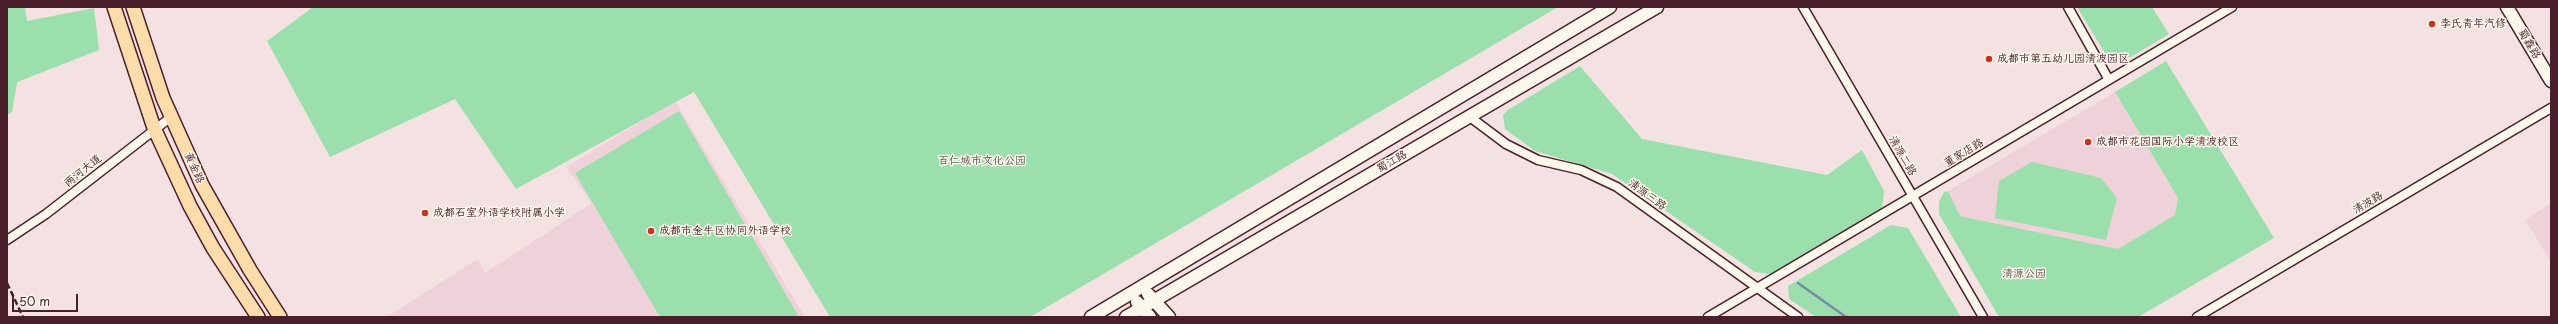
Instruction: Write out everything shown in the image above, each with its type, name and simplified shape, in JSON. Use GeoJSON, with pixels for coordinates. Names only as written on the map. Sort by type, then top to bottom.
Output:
{"type":"FeatureCollection","features":[{"type":"Feature","properties":{"kind":"main road","name":"黄金路"},"geometry":{"type":"LineString","coordinates":[[114,7],[154,128],[190,206],[213,248],[258,317]]}},
{"type":"Feature","properties":{"kind":"main road","name":"黄金路"},"geometry":{"type":"LineString","coordinates":[[133,7],[171,116],[218,217],[280,317]]}},
{"type":"Feature","properties":{"kind":"street","name":"蜀江路"},"geometry":{"type":"LineString","coordinates":[[1092,317],[1610,7]]}},
{"type":"Feature","properties":{"kind":"street","name":"蜀江路"},"geometry":{"type":"LineString","coordinates":[[1126,317],[1657,7]]}},
{"type":"Feature","properties":{"kind":"street","name":"清源二路"},"geometry":{"type":"LineString","coordinates":[[1803,7],[1983,317]]}},
{"type":"Feature","properties":{"kind":"street"},"geometry":{"type":"LineString","coordinates":[[2068,7],[2109,80]]}},
{"type":"Feature","properties":{"kind":"street","name":"董家店路"},"geometry":{"type":"LineString","coordinates":[[1708,317],[2232,7]]}},
{"type":"Feature","properties":{"kind":"street","name":"蜀鑫路"},"geometry":{"type":"LineString","coordinates":[[2507,7],[2551,81]]}},
{"type":"Feature","properties":{"kind":"street","name":"清波路"},"geometry":{"type":"LineString","coordinates":[[2197,317],[2551,108]]}},
{"type":"Feature","properties":{"kind":"street","name":"两河大道"},"geometry":{"type":"LineString","coordinates":[[7,240],[46,214],[171,116]]}},
{"type":"Feature","properties":{"kind":"street","name":"清源三路"},"geometry":{"type":"LineString","coordinates":[[1470,117],[1506,144],[1538,160],[1581,170],[1617,187],[1798,317]]}},
{"type":"Feature","properties":{"kind":"street"},"geometry":{"type":"LineString","coordinates":[[1143,286],[1153,300],[1169,317]]}},
{"type":"Feature","properties":{"kind":"street"},"geometry":{"type":"LineString","coordinates":[[1132,292],[1141,308],[1150,317]]}},
{"type":"Feature","properties":{"kind":"shaded area","name":"成都市花园国际小学清波校区"},"geometry":{"type":"Polygon","coordinates":[[[2115,92],[2178,198],[2176,215],[2118,249],[1960,216],[1948,191],[2115,92]]]}},
{"type":"Feature","properties":{"kind":"shaded area","name":"成都市金牛区协同外语学校"},"geometry":{"type":"Polygon","coordinates":[[[675,101],[805,317],[387,317],[478,259],[485,273],[592,203],[566,167],[675,101]]]}},
{"type":"Feature","properties":{"kind":"shaded area"},"geometry":{"type":"Polygon","coordinates":[[[2551,203],[2551,262],[2525,220],[2551,203]]]}},
{"type":"Feature","properties":{"kind":"green space"},"geometry":{"type":"Polygon","coordinates":[[[7,7],[25,7],[27,21],[94,8],[99,50],[17,82],[12,112],[7,115],[7,7]]]}},
{"type":"Feature","properties":{"kind":"green space","name":"百仁城市文化公园"},"geometry":{"type":"Polygon","coordinates":[[[313,7],[1558,7],[1030,317],[830,317],[694,92],[516,189],[455,99],[330,157],[267,41],[313,7]]]}},
{"type":"Feature","properties":{"kind":"green space"},"geometry":{"type":"Polygon","coordinates":[[[2077,7],[2152,7],[2169,34],[2131,57],[2106,55],[2077,7]]]}},
{"type":"Feature","properties":{"kind":"green space","name":"清源公园"},"geometry":{"type":"Polygon","coordinates":[[[2166,61],[2274,238],[2138,317],[1999,317],[1939,214],[1939,202],[1944,192],[1948,191],[1960,216],[2118,249],[2175,215],[2178,198],[2115,92],[2166,61]]]}},
{"type":"Feature","properties":{"kind":"green space"},"geometry":{"type":"Polygon","coordinates":[[[1580,66],[1642,139],[1827,175],[1862,150],[1884,191],[1882,210],[1770,274],[1755,272],[1612,174],[1535,151],[1505,129],[1503,115],[1508,110],[1580,66]]]}},
{"type":"Feature","properties":{"kind":"green space"},"geometry":{"type":"Polygon","coordinates":[[[679,111],[799,317],[660,317],[575,173],[679,111]]]}},
{"type":"Feature","properties":{"kind":"green space"},"geometry":{"type":"Polygon","coordinates":[[[2032,162],[2101,178],[2117,198],[2106,240],[1995,218],[1999,181],[2032,162]]]}},
{"type":"Feature","properties":{"kind":"green space"},"geometry":{"type":"Polygon","coordinates":[[[1891,225],[1908,228],[1961,317],[1816,317],[1789,299],[1788,286],[1891,225]]]}},
{"type":"Feature","properties":{"kind":"waterway"},"geometry":{"type":"LineString","coordinates":[[1798,283],[1846,317]]}},
{"type":"Feature","properties":{"kind":"railway"},"geometry":{"type":"LineString","coordinates":[[7,283],[23,317]]}},
{"type":"Feature","properties":{"kind":"place","name":"李氏青年汽修"},"geometry":{"type":"Point","coordinates":[2432,24]}},
{"type":"Feature","properties":{"kind":"place","name":"成都市第五幼儿园清波园区"},"geometry":{"type":"Point","coordinates":[1989,59]}},
{"type":"Feature","properties":{"kind":"place","name":"成都市花园国际小学清波校区"},"geometry":{"type":"Point","coordinates":[2088,142]}},
{"type":"Feature","properties":{"kind":"place","name":"成都石室外语学校附属小学"},"geometry":{"type":"Point","coordinates":[425,213]}},
{"type":"Feature","properties":{"kind":"place","name":"成都市金牛区协同外语学校"},"geometry":{"type":"Point","coordinates":[651,231]}}]}
